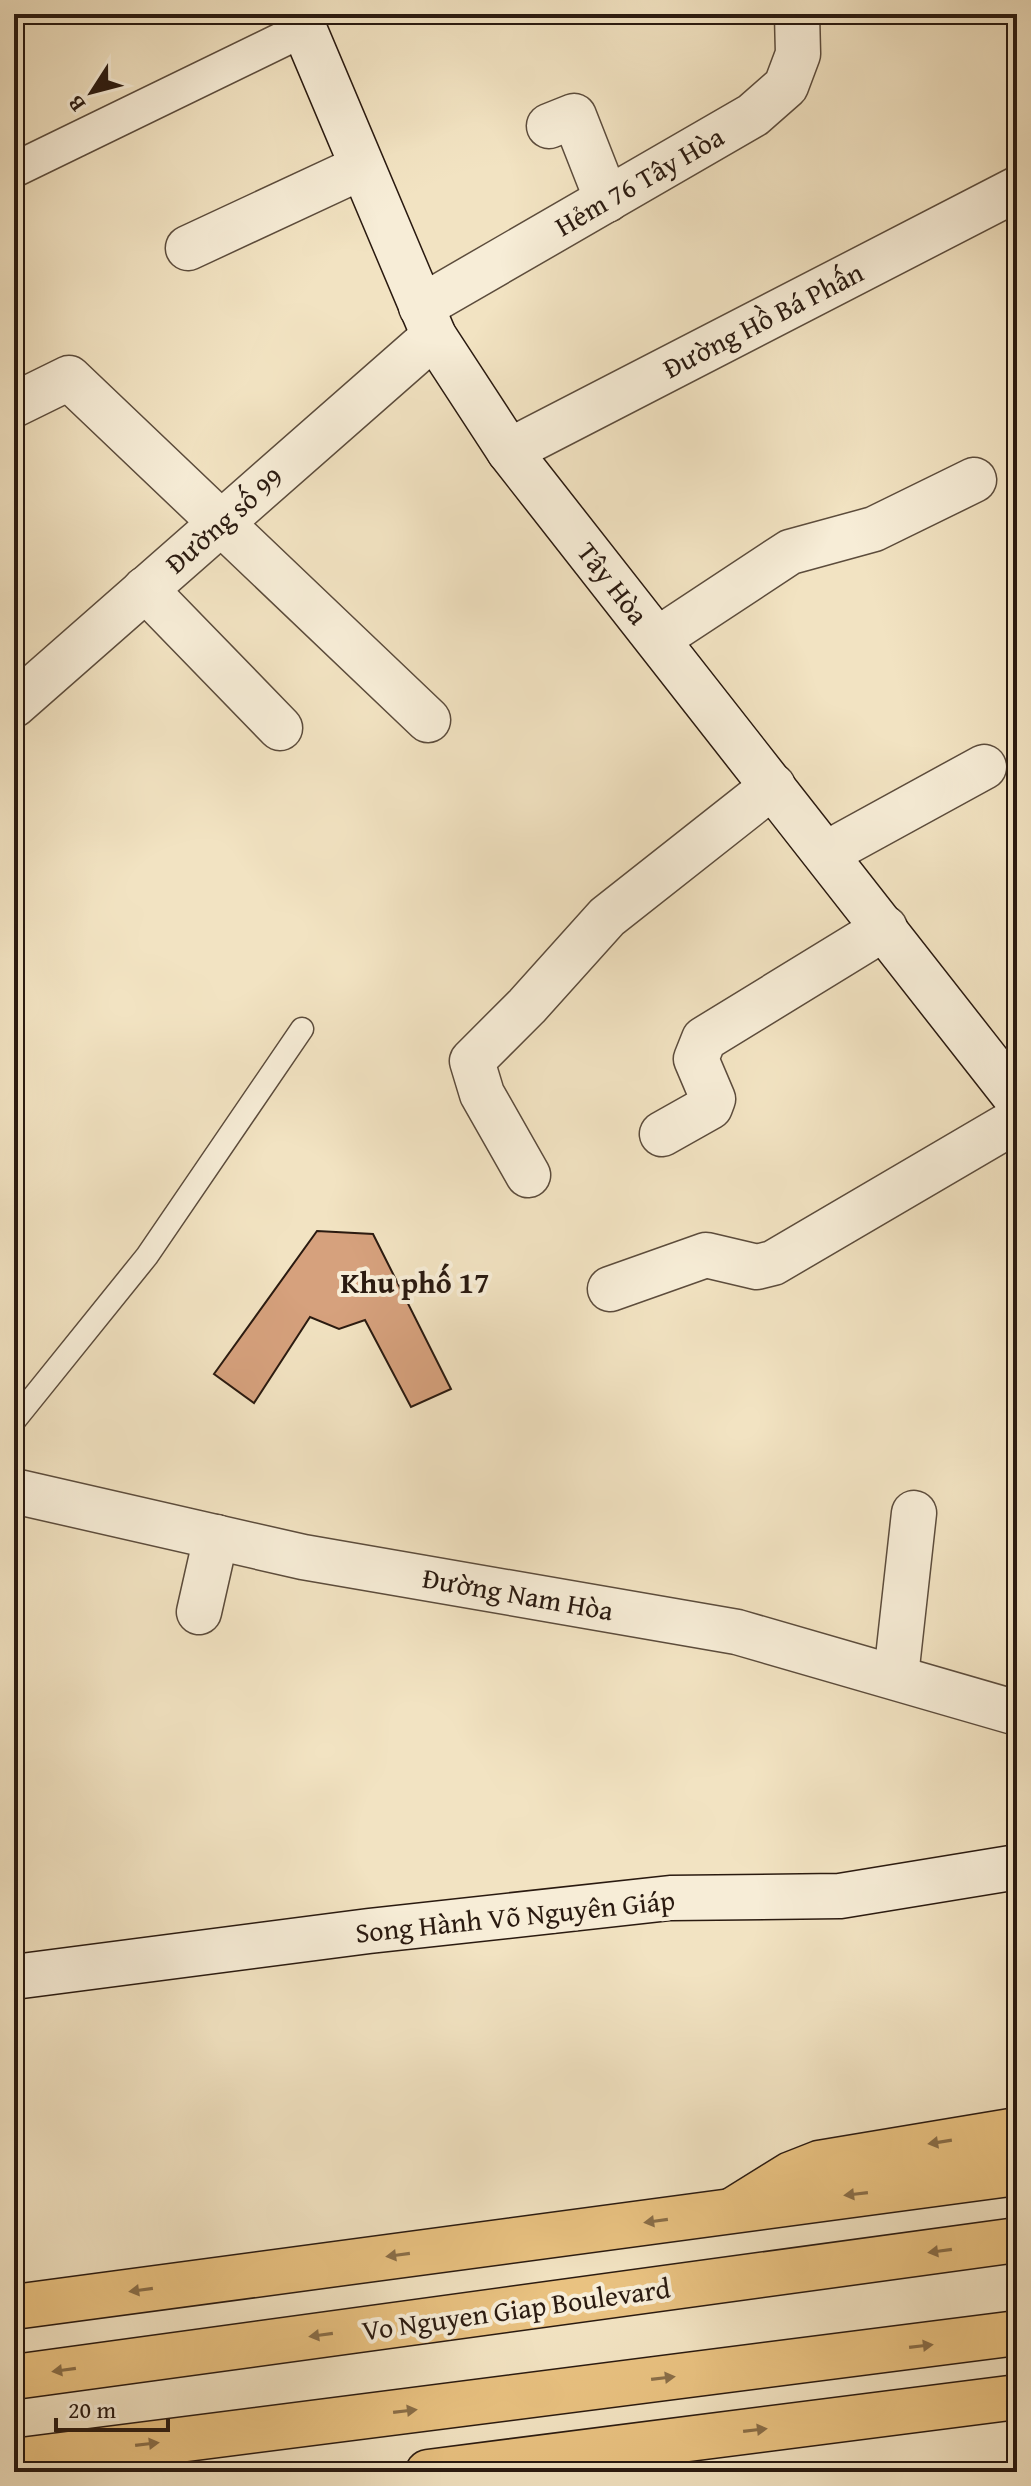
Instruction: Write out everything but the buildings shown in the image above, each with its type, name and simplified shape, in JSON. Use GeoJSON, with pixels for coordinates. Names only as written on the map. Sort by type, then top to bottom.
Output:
{"type":"FeatureCollection","features":[{"type":"Feature","properties":{"kind":"main road"},"geometry":{"type":"LineString","coordinates":[[733,2210],[771,2185],[819,2163],[1017,2130]]}},
{"type":"Feature","properties":{"kind":"main road"},"geometry":{"type":"LineString","coordinates":[[14,2307],[1017,2173]]}},
{"type":"Feature","properties":{"kind":"main road","name":"Vo Nguyen Giap Boulevard"},"geometry":{"type":"LineString","coordinates":[[14,2377],[1017,2240]]}},
{"type":"Feature","properties":{"kind":"main road"},"geometry":{"type":"LineString","coordinates":[[14,2461],[1017,2333]]}},
{"type":"Feature","properties":{"kind":"main road"},"geometry":{"type":"LineString","coordinates":[[428,2472],[1017,2397]]}},
{"type":"Feature","properties":{"kind":"street","name":"Hẻm 76 Tây Hòa"},"geometry":{"type":"LineString","coordinates":[[428,322],[607,200],[753,115],[786,86],[798,54],[797,14]]}},
{"type":"Feature","properties":{"kind":"street"},"geometry":{"type":"LineString","coordinates":[[14,170],[301,21]]}},
{"type":"Feature","properties":{"kind":"street","name":"Tây Hòa"},"geometry":{"type":"LineString","coordinates":[[301,21],[428,322],[509,451],[1017,1099]]}},
{"type":"Feature","properties":{"kind":"street"},"geometry":{"type":"LineString","coordinates":[[549,126],[574,116],[607,200]]}},
{"type":"Feature","properties":{"kind":"street"},"geometry":{"type":"LineString","coordinates":[[188,248],[362,167]]}},
{"type":"Feature","properties":{"kind":"street","name":"Đường Hồ Bá Phấn"},"geometry":{"type":"LineString","coordinates":[[509,451],[1017,189]]}},
{"type":"Feature","properties":{"kind":"street","name":"Đường số 99"},"geometry":{"type":"LineString","coordinates":[[14,705],[223,521],[428,322]]}},
{"type":"Feature","properties":{"kind":"street"},"geometry":{"type":"LineString","coordinates":[[14,405],[69,378],[223,521],[428,720]]}},
{"type":"Feature","properties":{"kind":"street"},"geometry":{"type":"LineString","coordinates":[[658,639],[790,552],[874,529],[974,480]]}},
{"type":"Feature","properties":{"kind":"street"},"geometry":{"type":"LineString","coordinates":[[145,589],[280,728]]}},
{"type":"Feature","properties":{"kind":"street"},"geometry":{"type":"LineString","coordinates":[[827,853],[984,767]]}},
{"type":"Feature","properties":{"kind":"street"},"geometry":{"type":"LineString","coordinates":[[528,1175],[482,1094],[472,1061],[527,1006],[607,917],[773,786]]}},
{"type":"Feature","properties":{"kind":"street"},"geometry":{"type":"LineString","coordinates":[[662,1134],[710,1107],[713,1099],[696,1059],[704,1039],[885,928]]}},
{"type":"Feature","properties":{"kind":"street"},"geometry":{"type":"LineString","coordinates":[[610,1289],[706,1255],[757,1267],[773,1263],[1017,1120]]}},
{"type":"Feature","properties":{"kind":"street","name":"Đường Nam Hòa"},"geometry":{"type":"LineString","coordinates":[[14,1491],[303,1557],[737,1632],[1017,1713]]}},
{"type":"Feature","properties":{"kind":"street"},"geometry":{"type":"LineString","coordinates":[[896,1676],[914,1513]]}},
{"type":"Feature","properties":{"kind":"street"},"geometry":{"type":"LineString","coordinates":[[199,1612],[216,1537]]}},
{"type":"Feature","properties":{"kind":"street","name":"Song Hành Võ Nguyên Giáp"},"geometry":{"type":"LineString","coordinates":[[14,1977],[369,1931],[670,1898],[840,1896],[1017,1867]]}},
{"type":"Feature","properties":{"kind":"lane"},"geometry":{"type":"LineString","coordinates":[[14,1421],[147,1256],[302,1029]]}},
{"type":"Feature","properties":{"kind":"district","name":"Khu phố 17"},"geometry":{"type":"Point","coordinates":[415,1283]}}]}
